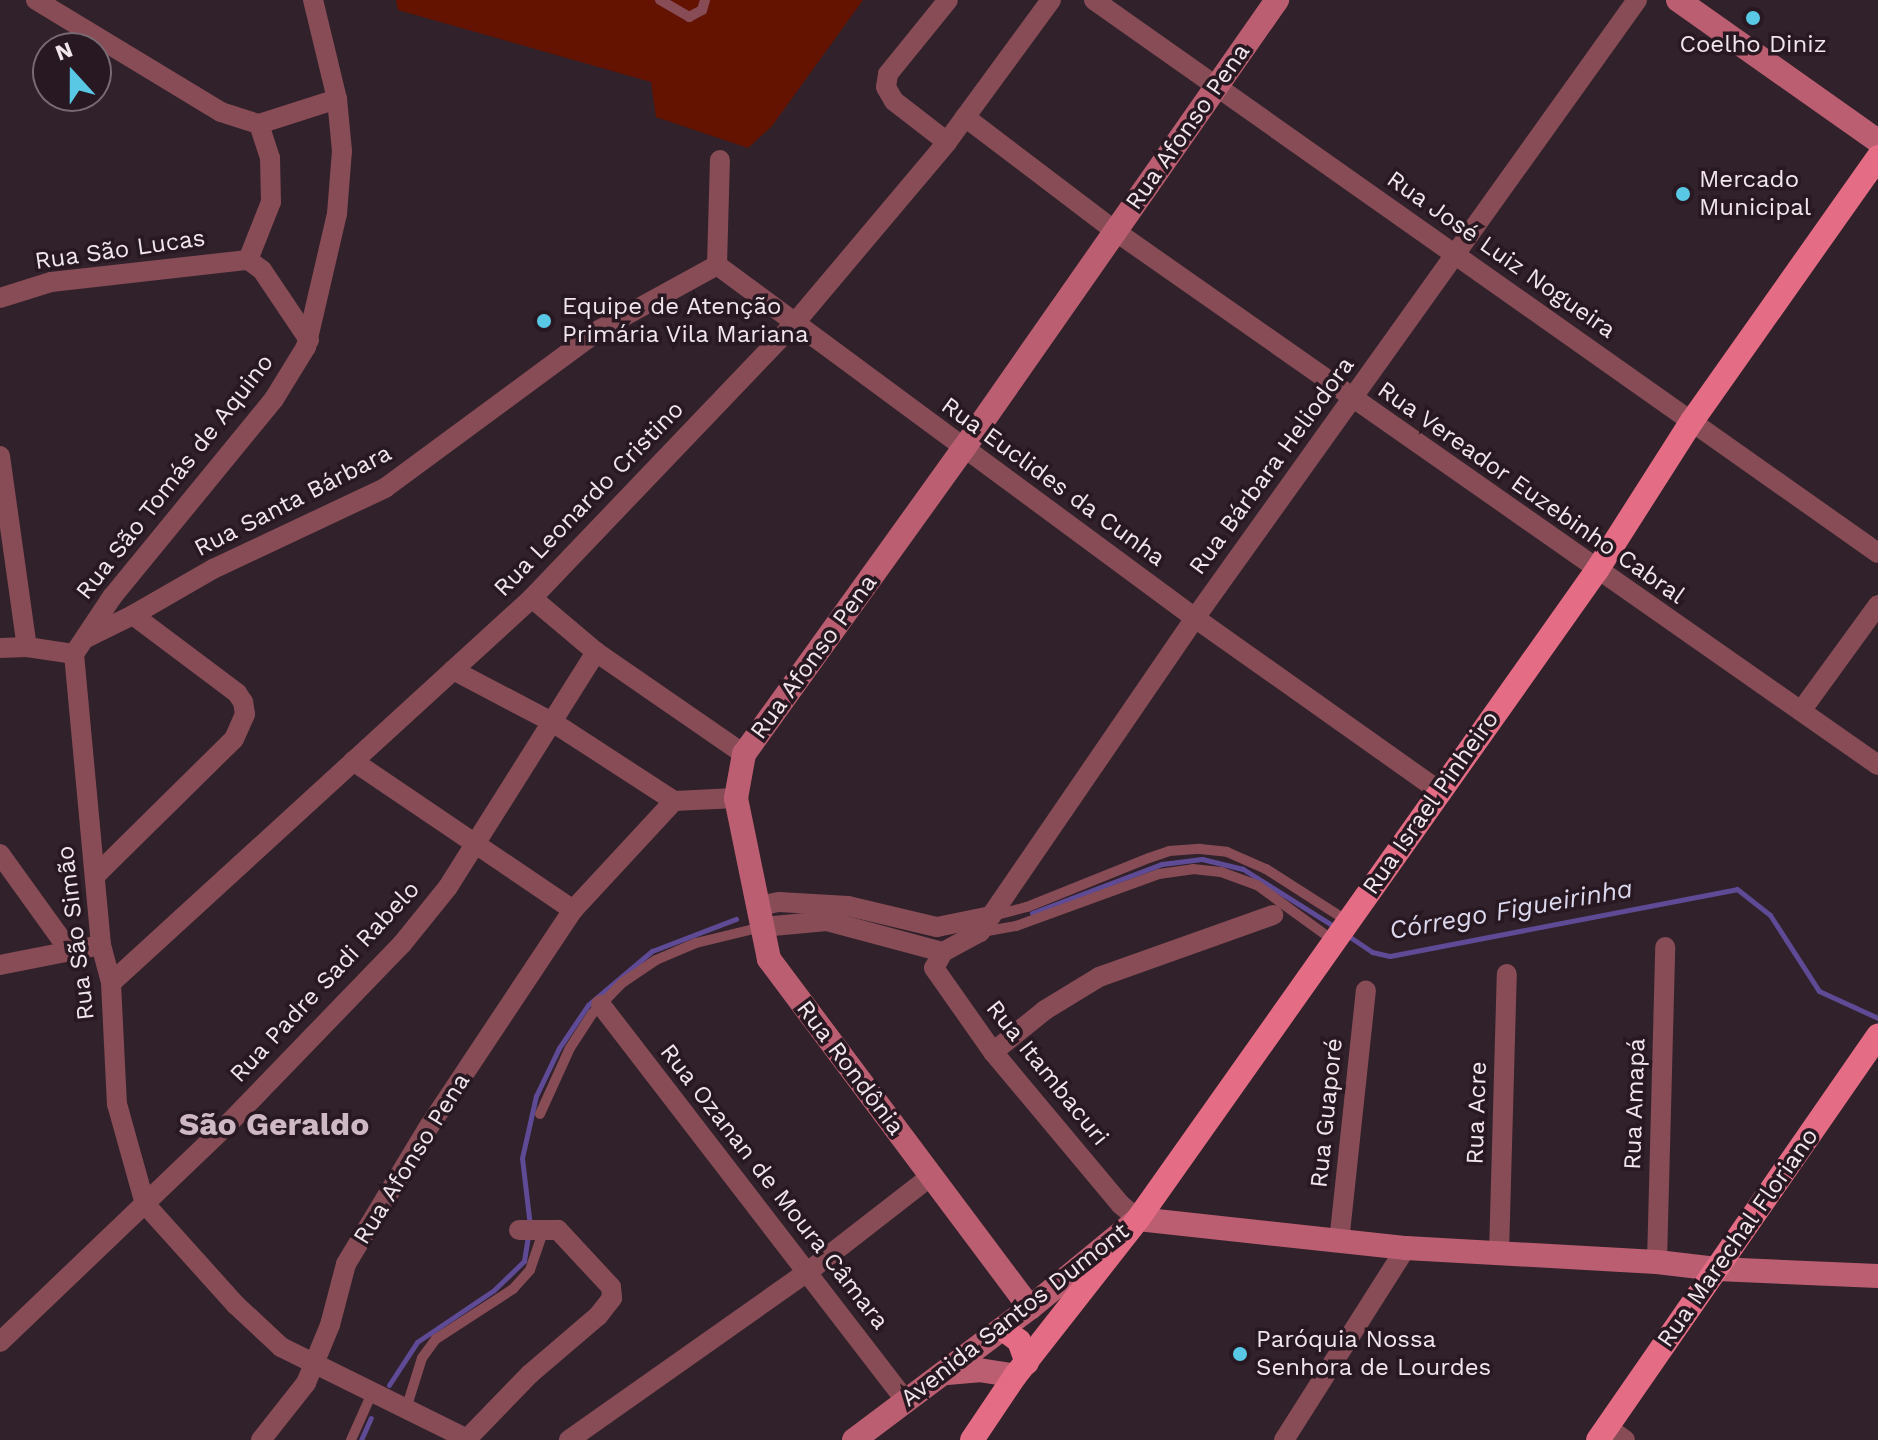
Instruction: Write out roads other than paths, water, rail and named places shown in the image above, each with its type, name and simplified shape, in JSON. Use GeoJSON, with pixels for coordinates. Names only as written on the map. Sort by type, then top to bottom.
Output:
{"type":"FeatureCollection","features":[{"type":"Feature","properties":{"kind":"main road","name":"Rua Israel Pinheiro"},"geometry":{"type":"LineString","coordinates":[[972,1440],[1012,1370],[1138,1219],[1325,941],[1373,884],[1597,570],[1692,421],[1878,157]]}},
{"type":"Feature","properties":{"kind":"main road","name":"Rua Marechal Floriano"},"geometry":{"type":"LineString","coordinates":[[1610,1436],[1717,1269],[1878,1036]]}},
{"type":"Feature","properties":{"kind":"main road"},"geometry":{"type":"LineString","coordinates":[[995,1335],[1019,1341],[1012,1370]]}},
{"type":"Feature","properties":{"kind":"street"},"geometry":{"type":"LineString","coordinates":[[36,0],[221,112],[259,124],[337,99]]}},
{"type":"Feature","properties":{"kind":"street","name":"Rua São Tomás de Aquino"},"geometry":{"type":"LineString","coordinates":[[79,646],[112,597],[274,399],[309,340],[337,214],[342,151],[337,99],[313,0]]}},
{"type":"Feature","properties":{"kind":"street"},"geometry":{"type":"LineString","coordinates":[[947,142],[894,101],[886,87],[888,74],[948,0]]}},
{"type":"Feature","properties":{"kind":"street","name":"Rua Leonardo Cristino"},"geometry":{"type":"LineString","coordinates":[[111,983],[532,598],[794,324],[947,142],[1051,0]]}},
{"type":"Feature","properties":{"kind":"street","name":"Rua José Luiz Nogueira"},"geometry":{"type":"LineString","coordinates":[[1094,0],[1878,553]]}},
{"type":"Feature","properties":{"kind":"street","name":"Rua Afonso Pena"},"geometry":{"type":"LineString","coordinates":[[736,798],[744,754],[964,448],[1277,0]]}},
{"type":"Feature","properties":{"kind":"street","name":"Rua Bárbara Heliodora"},"geometry":{"type":"LineString","coordinates":[[943,952],[986,924],[1195,618],[1637,0]]}},
{"type":"Feature","properties":{"kind":"street"},"geometry":{"type":"LineString","coordinates":[[1678,0],[1878,141]]}},
{"type":"Feature","properties":{"kind":"street","name":"Rua Vereador Euzebinho Cabral"},"geometry":{"type":"LineString","coordinates":[[965,117],[1115,231],[1351,399],[1878,765]]}},
{"type":"Feature","properties":{"kind":"street"},"geometry":{"type":"LineString","coordinates":[[259,124],[270,158],[271,202],[248,260],[262,270],[309,340]]}},
{"type":"Feature","properties":{"kind":"street"},"geometry":{"type":"LineString","coordinates":[[720,160],[717,265],[794,324]]}},
{"type":"Feature","properties":{"kind":"street","name":"Rua São Lucas"},"geometry":{"type":"LineString","coordinates":[[0,298],[51,282],[248,260]]}},
{"type":"Feature","properties":{"kind":"street","name":"Rua Santa Bárbara"},"geometry":{"type":"LineString","coordinates":[[79,646],[213,569],[385,488],[599,330],[717,265]]}},
{"type":"Feature","properties":{"kind":"street","name":"Rua Euclides da Cunha"},"geometry":{"type":"LineString","coordinates":[[794,324],[1195,618],[1439,791]]}},
{"type":"Feature","properties":{"kind":"street"},"geometry":{"type":"LineString","coordinates":[[0,456],[27,647]]}},
{"type":"Feature","properties":{"kind":"street"},"geometry":{"type":"LineString","coordinates":[[532,598],[596,652],[744,754]]}},
{"type":"Feature","properties":{"kind":"street"},"geometry":{"type":"LineString","coordinates":[[1801,711],[1878,605]]}},
{"type":"Feature","properties":{"kind":"street"},"geometry":{"type":"LineString","coordinates":[[95,876],[234,739],[245,714],[243,702],[237,693],[133,615]]}},
{"type":"Feature","properties":{"kind":"street"},"geometry":{"type":"LineString","coordinates":[[0,648],[79,646]]}},
{"type":"Feature","properties":{"kind":"street","name":"Rua São Simão"},"geometry":{"type":"LineString","coordinates":[[79,646],[101,945],[111,983],[117,1104],[145,1204]]}},
{"type":"Feature","properties":{"kind":"street","name":"Rua Padre Sadi Rabelo"},"geometry":{"type":"LineString","coordinates":[[3,1332],[145,1204],[402,944],[448,887],[596,652]]}},
{"type":"Feature","properties":{"kind":"street"},"geometry":{"type":"LineString","coordinates":[[453,670],[554,723],[674,801],[736,798]]}},
{"type":"Feature","properties":{"kind":"street"},"geometry":{"type":"LineString","coordinates":[[353,761],[472,845],[573,910]]}},
{"type":"Feature","properties":{"kind":"street","name":"Rua Rondônia"},"geometry":{"type":"LineString","coordinates":[[736,798],[769,959],[1030,1308]]}},
{"type":"Feature","properties":{"kind":"street","name":"Rua Afonso Pena"},"geometry":{"type":"LineString","coordinates":[[261,1440],[291,1406],[315,1364],[330,1325],[346,1264],[430,1125],[573,910],[674,801]]}},
{"type":"Feature","properties":{"kind":"street"},"geometry":{"type":"LineString","coordinates":[[0,854],[69,950]]}},
{"type":"Feature","properties":{"kind":"street"},"geometry":{"type":"LineString","coordinates":[[760,916],[779,902],[848,906],[937,927],[986,924]]}},
{"type":"Feature","properties":{"kind":"street"},"geometry":{"type":"LineString","coordinates":[[993,1052],[1045,1010],[1099,977],[1273,915]]}},
{"type":"Feature","properties":{"kind":"street"},"geometry":{"type":"LineString","coordinates":[[760,916],[827,921],[943,952]]}},
{"type":"Feature","properties":{"kind":"street"},"geometry":{"type":"LineString","coordinates":[[0,965],[101,945]]}},
{"type":"Feature","properties":{"kind":"street","name":"Rua Amapá"},"geometry":{"type":"LineString","coordinates":[[1657,1262],[1665,947]]}},
{"type":"Feature","properties":{"kind":"street","name":"Rua Itambacuri"},"geometry":{"type":"LineString","coordinates":[[943,952],[934,968],[993,1052],[1121,1205],[1138,1219]]}},
{"type":"Feature","properties":{"kind":"street","name":"Rua Acre"},"geometry":{"type":"LineString","coordinates":[[1499,1253],[1507,974]]}},
{"type":"Feature","properties":{"kind":"street","name":"Rua Guaporé"},"geometry":{"type":"LineString","coordinates":[[1339,1242],[1366,990]]}},
{"type":"Feature","properties":{"kind":"street","name":"Rua Ozanan de Moura Câmara"},"geometry":{"type":"LineString","coordinates":[[601,1005],[809,1271],[906,1401]]}},
{"type":"Feature","properties":{"kind":"street"},"geometry":{"type":"LineString","coordinates":[[569,1440],[809,1271],[931,1176]]}},
{"type":"Feature","properties":{"kind":"street"},"geometry":{"type":"LineString","coordinates":[[145,1204],[236,1305],[281,1347],[468,1440],[530,1374],[598,1316],[612,1298],[611,1287],[562,1233],[544,1228],[519,1230]]}},
{"type":"Feature","properties":{"kind":"street"},"geometry":{"type":"LineString","coordinates":[[1138,1219],[1406,1248],[1657,1262],[1717,1269],[1878,1276]]}},
{"type":"Feature","properties":{"kind":"street","name":"Avenida Santos Dumont"},"geometry":{"type":"LineString","coordinates":[[854,1440],[1030,1308],[1138,1219]]}},
{"type":"Feature","properties":{"kind":"street"},"geometry":{"type":"LineString","coordinates":[[1284,1440],[1406,1248]]}},
{"type":"Feature","properties":{"kind":"street"},"geometry":{"type":"LineString","coordinates":[[995,1335],[987,1356],[1012,1370]]}},
{"type":"Feature","properties":{"kind":"street"},"geometry":{"type":"LineString","coordinates":[[941,1375],[967,1369],[1012,1370]]}},
{"type":"Feature","properties":{"kind":"lane"},"geometry":{"type":"LineString","coordinates":[[660,0],[689,17],[706,3]]}},
{"type":"Feature","properties":{"kind":"lane"},"geometry":{"type":"LineString","coordinates":[[986,924],[1159,854],[1200,849],[1227,852],[1266,869],[1338,915]]}},
{"type":"Feature","properties":{"kind":"lane"},"geometry":{"type":"LineString","coordinates":[[986,924],[1016,926],[1159,874],[1193,869],[1221,872],[1257,885],[1325,941]]}},
{"type":"Feature","properties":{"kind":"lane"},"geometry":{"type":"LineString","coordinates":[[540,1114],[570,1048],[601,1005],[622,983],[656,960],[760,916]]}},
{"type":"Feature","properties":{"kind":"lane"},"geometry":{"type":"LineString","coordinates":[[406,1409],[422,1358],[436,1339],[513,1289],[530,1270],[544,1228]]}},
{"type":"Feature","properties":{"kind":"lane"},"geometry":{"type":"LineString","coordinates":[[351,1440],[372,1393]]}},
{"type":"Feature","properties":{"kind":"waterway","name":"Córrego Figueirinha"},"geometry":{"type":"LineString","coordinates":[[1032,913],[1162,864],[1202,859],[1243,869],[1335,927]]}},
{"type":"Feature","properties":{"kind":"waterway","name":"Córrego Figueirinha"},"geometry":{"type":"LineString","coordinates":[[1347,935],[1372,952],[1390,956],[1737,889],[1770,915],[1819,991],[1878,1018]]}},
{"type":"Feature","properties":{"kind":"waterway","name":"Córrego Figueirinha"},"geometry":{"type":"LineString","coordinates":[[530,1226],[522,1158],[536,1096],[559,1048],[588,1005],[652,951],[736,919]]}},
{"type":"Feature","properties":{"kind":"waterway","name":"Córrego Figueirinha"},"geometry":{"type":"LineString","coordinates":[[389,1385],[417,1342],[494,1290],[524,1261],[528,1236]]}},
{"type":"Feature","properties":{"kind":"waterway","name":"Córrego Figueirinha"},"geometry":{"type":"LineString","coordinates":[[361,1440],[371,1418]]}},
{"type":"Feature","properties":{"kind":"place","name":"Coelho Diniz"},"geometry":{"type":"Point","coordinates":[1753,18]}},
{"type":"Feature","properties":{"kind":"place","name":"Mercado Municipal"},"geometry":{"type":"Point","coordinates":[1683,194]}},
{"type":"Feature","properties":{"kind":"place","name":"Equipe de Atenção Primária Vila Mariana"},"geometry":{"type":"Point","coordinates":[544,321]}},
{"type":"Feature","properties":{"kind":"place","name":"Paróquia Nossa Senhora de Lourdes"},"geometry":{"type":"Point","coordinates":[1240,1354]}},
{"type":"Feature","properties":{"kind":"district","name":"São Geraldo"},"geometry":{"type":"Point","coordinates":[274,1124]}}]}
